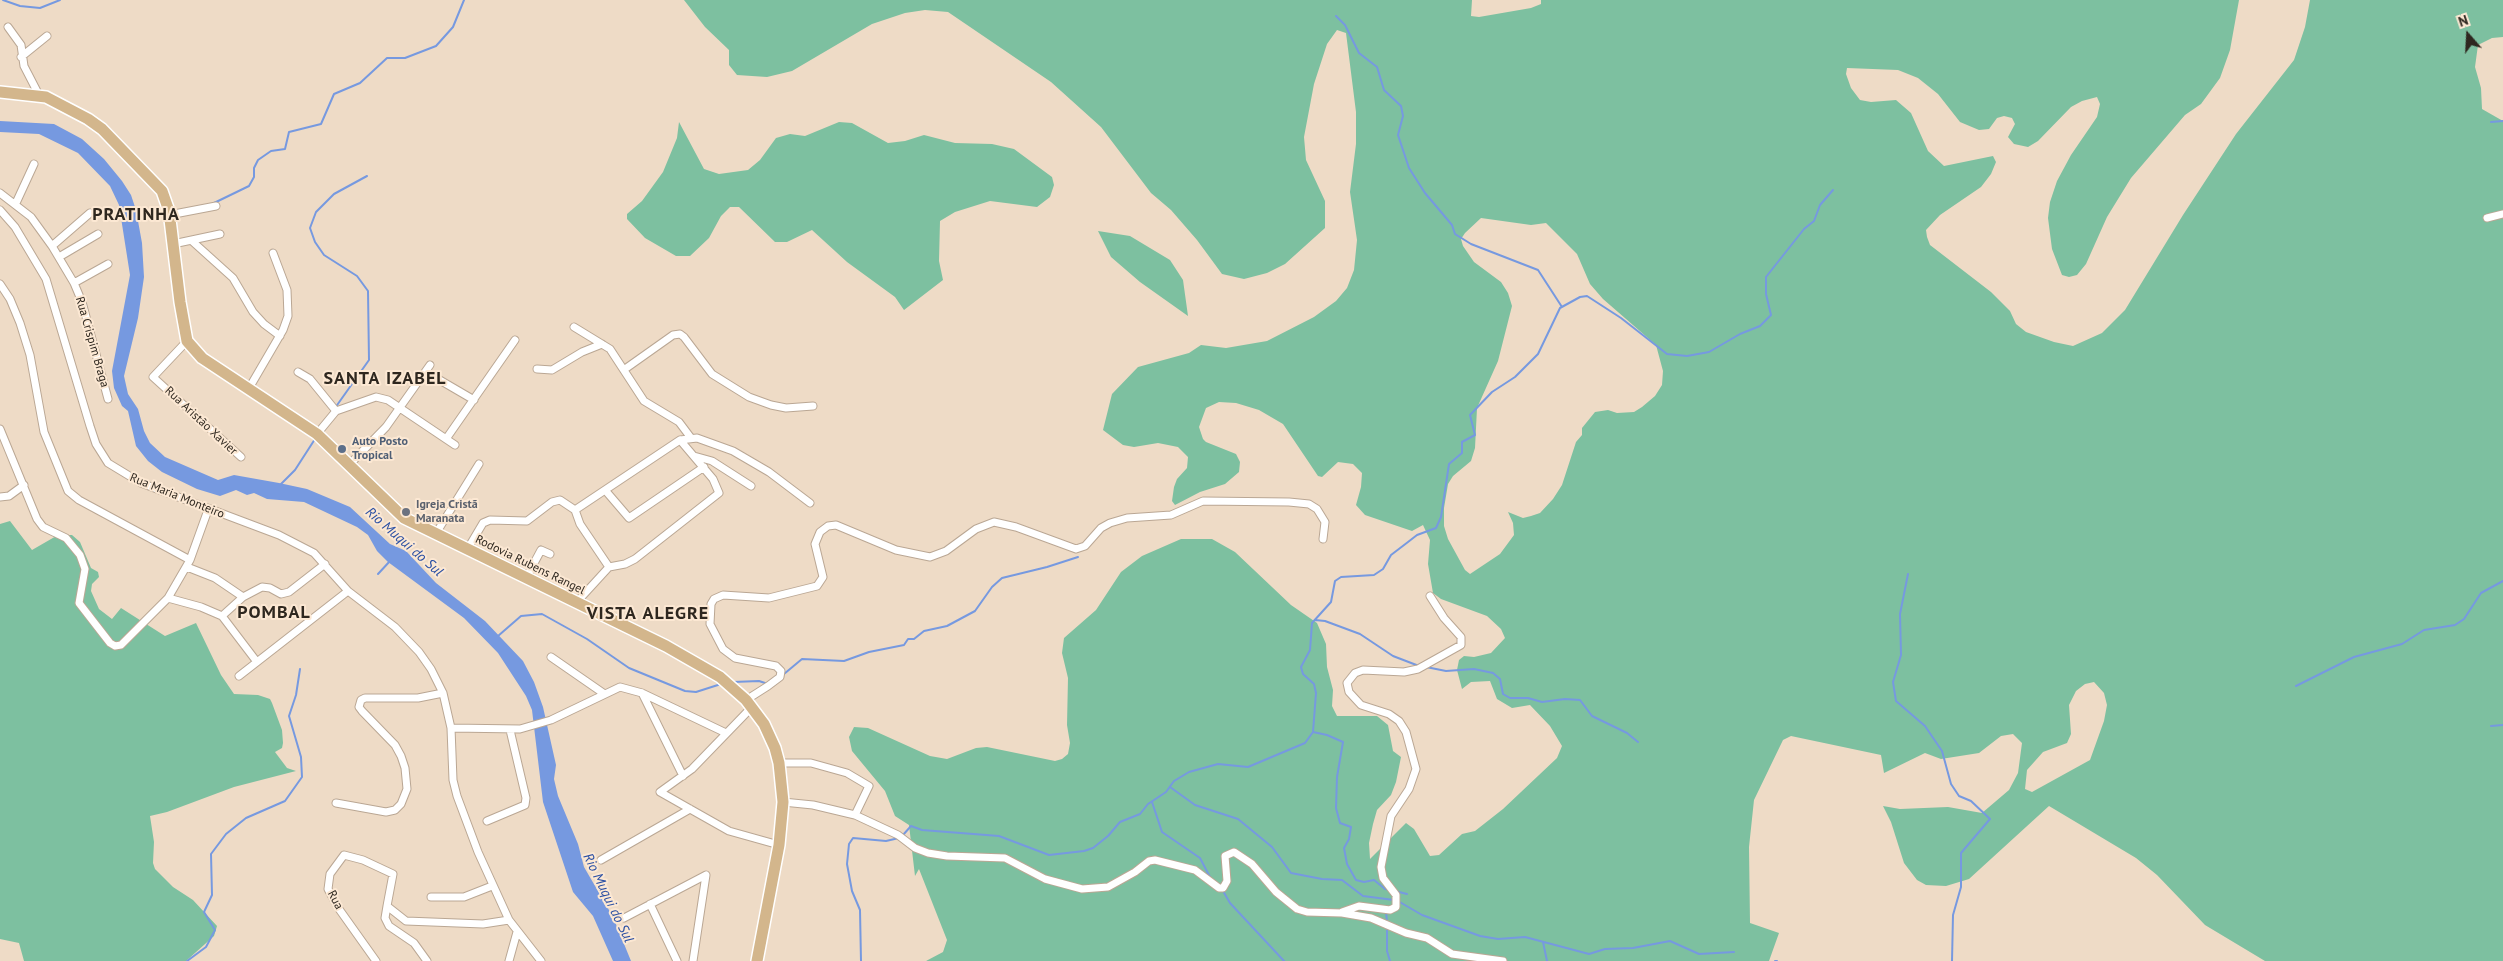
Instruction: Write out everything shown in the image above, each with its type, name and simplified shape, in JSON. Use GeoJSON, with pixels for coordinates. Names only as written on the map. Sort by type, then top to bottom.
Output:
{"type":"FeatureCollection","features":[{"type":"Feature","properties":{"kind":"main road"},"geometry":{"type":"LineString","coordinates":[[0,92],[39,95],[67,107],[102,129],[162,191],[169,215],[187,341]]}},
{"type":"Feature","properties":{"kind":"main road","name":"Rodovia Rubens Rangel"},"geometry":{"type":"LineString","coordinates":[[187,341],[202,358],[317,434],[390,507],[404,518],[666,646],[720,677],[749,704],[764,724],[779,763],[783,802],[779,845],[757,961]]}},
{"type":"Feature","properties":{"kind":"street"},"geometry":{"type":"LineString","coordinates":[[8,28],[21,45],[21,57],[39,95]]}},
{"type":"Feature","properties":{"kind":"street"},"geometry":{"type":"LineString","coordinates":[[21,57],[47,36]]}},
{"type":"Feature","properties":{"kind":"street"},"geometry":{"type":"LineString","coordinates":[[16,203],[34,164]]}},
{"type":"Feature","properties":{"kind":"street","name":"Rua Crispim Braga"},"geometry":{"type":"LineString","coordinates":[[0,192],[31,217],[52,246],[74,283],[82,302],[108,399]]}},
{"type":"Feature","properties":{"kind":"street"},"geometry":{"type":"LineString","coordinates":[[169,215],[216,206]]}},
{"type":"Feature","properties":{"kind":"street","name":"Rua Maria Monteiro"},"geometry":{"type":"LineString","coordinates":[[0,210],[15,227],[46,279],[90,426],[102,455],[108,463],[127,477],[303,547],[325,564],[350,593],[395,627],[419,652],[431,669],[443,693],[451,728],[452,768],[457,796],[492,886],[509,920],[541,961]]}},
{"type":"Feature","properties":{"kind":"street"},"geometry":{"type":"LineString","coordinates":[[52,246],[90,213]]}},
{"type":"Feature","properties":{"kind":"street"},"geometry":{"type":"LineString","coordinates":[[2487,218],[2503,214]]}},
{"type":"Feature","properties":{"kind":"street"},"geometry":{"type":"LineString","coordinates":[[59,257],[98,234]]}},
{"type":"Feature","properties":{"kind":"street"},"geometry":{"type":"LineString","coordinates":[[173,244],[220,234]]}},
{"type":"Feature","properties":{"kind":"street"},"geometry":{"type":"LineString","coordinates":[[192,241],[233,278],[254,312],[264,324],[280,336]]}},
{"type":"Feature","properties":{"kind":"street"},"geometry":{"type":"LineString","coordinates":[[248,390],[280,336],[288,316],[289,301],[284,280],[273,253]]}},
{"type":"Feature","properties":{"kind":"street"},"geometry":{"type":"LineString","coordinates":[[74,283],[108,264]]}},
{"type":"Feature","properties":{"kind":"street"},"geometry":{"type":"LineString","coordinates":[[0,284],[10,299],[20,323],[30,355],[44,432],[68,491],[79,500],[215,578],[244,597]]}},
{"type":"Feature","properties":{"kind":"street"},"geometry":{"type":"LineString","coordinates":[[574,327],[610,349],[625,369],[644,401],[679,422],[691,438]]}},
{"type":"Feature","properties":{"kind":"street"},"geometry":{"type":"LineString","coordinates":[[625,369],[673,335],[680,334],[684,336],[712,374],[749,396],[771,406],[786,408],[813,406]]}},
{"type":"Feature","properties":{"kind":"street"},"geometry":{"type":"LineString","coordinates":[[446,439],[515,340]]}},
{"type":"Feature","properties":{"kind":"street","name":"Rua Aristão Xavier"},"geometry":{"type":"LineString","coordinates":[[187,341],[153,377],[240,457]]}},
{"type":"Feature","properties":{"kind":"street"},"geometry":{"type":"LineString","coordinates":[[537,368],[552,370],[582,352],[602,344]]}},
{"type":"Feature","properties":{"kind":"street"},"geometry":{"type":"LineString","coordinates":[[349,465],[376,439],[428,368],[474,400]]}},
{"type":"Feature","properties":{"kind":"street"},"geometry":{"type":"LineString","coordinates":[[298,372],[310,379],[336,411]]}},
{"type":"Feature","properties":{"kind":"street"},"geometry":{"type":"LineString","coordinates":[[317,434],[336,411],[376,397],[388,400],[455,445]]}},
{"type":"Feature","properties":{"kind":"street"},"geometry":{"type":"LineString","coordinates":[[0,429],[43,527],[66,538],[80,555],[85,569],[79,603],[115,646],[121,645],[168,598],[188,563],[208,510]]}},
{"type":"Feature","properties":{"kind":"street"},"geometry":{"type":"LineString","coordinates":[[575,510],[680,440],[691,438],[708,441],[753,461],[810,503]]}},
{"type":"Feature","properties":{"kind":"street"},"geometry":{"type":"LineString","coordinates":[[576,603],[608,567],[625,564],[636,559],[719,493],[704,467],[680,440]]}},
{"type":"Feature","properties":{"kind":"street"},"geometry":{"type":"LineString","coordinates":[[694,455],[712,461],[751,486]]}},
{"type":"Feature","properties":{"kind":"street"},"geometry":{"type":"LineString","coordinates":[[431,532],[478,464]]}},
{"type":"Feature","properties":{"kind":"street"},"geometry":{"type":"LineString","coordinates":[[605,490],[629,518],[704,467]]}},
{"type":"Feature","properties":{"kind":"street"},"geometry":{"type":"LineString","coordinates":[[0,497],[9,496],[24,485]]}},
{"type":"Feature","properties":{"kind":"street"},"geometry":{"type":"LineString","coordinates":[[467,550],[483,523],[490,520],[527,520],[552,502],[560,500],[575,510],[580,524],[608,567]]}},
{"type":"Feature","properties":{"kind":"street"},"geometry":{"type":"LineString","coordinates":[[779,845],[729,831],[660,792],[683,776],[726,733],[749,704],[780,676],[781,671],[776,666],[735,658],[723,649],[710,624],[711,604],[714,599],[724,595],[769,598],[817,586],[823,577],[816,544],[820,532],[828,526],[836,525],[896,550],[930,557],[946,552],[976,528],[994,522],[1024,530],[1076,549],[1085,546],[1101,528],[1110,523],[1132,517],[1171,515],[1203,501],[1289,502],[1309,504],[1317,509],[1325,522],[1323,539]]}},
{"type":"Feature","properties":{"kind":"street"},"geometry":{"type":"LineString","coordinates":[[526,578],[541,550],[550,554]]}},
{"type":"Feature","properties":{"kind":"street"},"geometry":{"type":"LineString","coordinates":[[222,616],[244,597],[262,587],[284,594],[325,564]]}},
{"type":"Feature","properties":{"kind":"street"},"geometry":{"type":"LineString","coordinates":[[240,676],[350,593]]}},
{"type":"Feature","properties":{"kind":"street"},"geometry":{"type":"LineString","coordinates":[[1342,913],[1359,906],[1390,910],[1396,907],[1396,895],[1383,878],[1381,867],[1391,816],[1410,789],[1416,769],[1402,725],[1389,714],[1361,704],[1349,692],[1347,683],[1355,673],[1363,670],[1404,672],[1418,669],[1461,645],[1461,638],[1444,618],[1430,596]]}},
{"type":"Feature","properties":{"kind":"street"},"geometry":{"type":"LineString","coordinates":[[168,598],[201,606],[222,616],[257,662]]}},
{"type":"Feature","properties":{"kind":"street"},"geometry":{"type":"LineString","coordinates":[[551,657],[603,693]]}},
{"type":"Feature","properties":{"kind":"street"},"geometry":{"type":"LineString","coordinates":[[451,728],[520,729],[551,720],[603,693],[620,687],[642,693],[726,733]]}},
{"type":"Feature","properties":{"kind":"street"},"geometry":{"type":"LineString","coordinates":[[336,803],[386,812],[395,810],[401,804],[407,789],[405,768],[401,756],[395,745],[362,711],[359,703],[361,700],[374,698],[404,699],[443,693]]}},
{"type":"Feature","properties":{"kind":"street"},"geometry":{"type":"LineString","coordinates":[[642,693],[683,776]]}},
{"type":"Feature","properties":{"kind":"street"},"geometry":{"type":"LineString","coordinates":[[487,821],[525,805],[526,798],[510,730]]}},
{"type":"Feature","properties":{"kind":"street"},"geometry":{"type":"LineString","coordinates":[[779,763],[811,763],[847,774],[869,786],[855,815]]}},
{"type":"Feature","properties":{"kind":"street"},"geometry":{"type":"LineString","coordinates":[[783,802],[813,805],[855,815],[901,837],[928,853],[947,856],[1005,858],[1045,879],[1070,887],[1096,889],[1119,882],[1149,861],[1155,860],[1194,870],[1219,888],[1223,888],[1227,881],[1224,860],[1226,854],[1234,852],[1244,857],[1276,892],[1297,909],[1371,918],[1406,933],[1427,938],[1452,954],[1503,961]]}},
{"type":"Feature","properties":{"kind":"street"},"geometry":{"type":"LineString","coordinates":[[601,860],[690,809]]}},
{"type":"Feature","properties":{"kind":"street","name":"Rua"},"geometry":{"type":"LineString","coordinates":[[376,961],[330,895],[328,880],[340,857],[348,854],[390,872],[394,877],[387,906]]}},
{"type":"Feature","properties":{"kind":"street"},"geometry":{"type":"LineString","coordinates":[[624,918],[706,875],[693,961]]}},
{"type":"Feature","properties":{"kind":"street"},"geometry":{"type":"LineString","coordinates":[[431,897],[464,897],[492,886]]}},
{"type":"Feature","properties":{"kind":"street"},"geometry":{"type":"LineString","coordinates":[[650,904],[677,961]]}},
{"type":"Feature","properties":{"kind":"street"},"geometry":{"type":"LineString","coordinates":[[387,906],[406,921],[416,923],[483,924],[509,920]]}},
{"type":"Feature","properties":{"kind":"street"},"geometry":{"type":"LineString","coordinates":[[387,906],[386,918],[389,926],[414,943],[428,961]]}},
{"type":"Feature","properties":{"kind":"street"},"geometry":{"type":"LineString","coordinates":[[509,961],[517,932]]}},
{"type":"Feature","properties":{"kind":"green space"},"geometry":{"type":"Polygon","coordinates":[[[684,0],[1472,0],[1471,16],[1479,17],[1531,8],[1541,4],[1541,0],[2239,0],[2230,50],[2220,78],[2201,104],[2185,115],[2131,178],[2107,217],[2086,264],[2077,275],[2069,277],[2062,275],[2052,249],[2048,218],[2050,202],[2057,181],[2071,155],[2097,117],[2100,104],[2097,97],[2082,101],[2071,107],[2038,141],[2028,147],[2014,144],[2008,137],[2015,124],[2012,118],[2004,116],[1997,118],[1989,129],[1979,130],[1960,122],[1938,94],[1918,78],[1898,70],[1847,68],[1846,74],[1851,88],[1860,100],[1871,102],[1896,100],[1911,113],[1928,151],[1944,166],[1993,156],[1996,162],[1991,174],[1981,187],[1940,215],[1926,230],[1930,245],[1991,292],[2010,311],[2016,324],[2026,332],[2054,342],[2073,346],[2102,333],[2125,310],[2183,215],[2236,134],[2294,60],[2305,27],[2310,0],[2503,0],[2503,37],[2492,38],[2478,45],[2475,67],[2481,88],[2482,109],[2503,121],[2503,961],[2265,961],[2205,925],[2157,875],[2136,858],[2049,806],[1969,879],[1946,886],[1926,885],[1917,880],[1904,863],[1891,822],[1883,806],[1900,809],[1948,807],[1982,813],[2009,790],[2018,773],[2022,743],[2013,734],[2001,736],[1979,753],[1941,759],[1925,753],[1884,773],[1881,755],[1791,736],[1783,740],[1754,800],[1749,847],[1750,923],[1779,933],[1769,961],[926,961],[943,952],[947,940],[919,869],[915,876],[909,825],[895,816],[885,791],[852,751],[849,737],[854,727],[868,728],[930,756],[947,759],[976,748],[987,747],[1055,761],[1062,759],[1068,754],[1070,743],[1067,725],[1068,678],[1062,653],[1064,638],[1096,610],[1121,572],[1142,556],[1181,539],[1212,539],[1235,552],[1291,605],[1317,623],[1326,644],[1327,667],[1333,690],[1332,706],[1337,716],[1377,716],[1388,725],[1393,751],[1401,757],[1396,782],[1391,795],[1377,810],[1369,843],[1370,859],[1406,823],[1414,829],[1430,856],[1439,855],[1462,834],[1475,831],[1503,809],[1557,758],[1562,746],[1550,726],[1530,705],[1512,708],[1497,699],[1490,681],[1471,682],[1462,689],[1457,670],[1459,660],[1464,656],[1474,657],[1491,653],[1505,638],[1501,629],[1487,616],[1441,599],[1433,593],[1428,564],[1430,540],[1423,525],[1412,531],[1365,515],[1356,505],[1361,487],[1362,473],[1353,464],[1338,462],[1322,477],[1318,476],[1283,424],[1259,410],[1236,403],[1219,402],[1206,408],[1199,427],[1206,442],[1236,454],[1240,462],[1239,472],[1225,484],[1200,492],[1175,505],[1172,501],[1174,487],[1177,479],[1187,468],[1188,457],[1178,447],[1158,443],[1134,447],[1123,445],[1103,430],[1112,394],[1138,367],[1189,353],[1201,345],[1226,348],[1267,341],[1314,317],[1336,301],[1347,288],[1354,270],[1357,240],[1350,192],[1356,144],[1356,112],[1346,33],[1337,30],[1327,44],[1314,84],[1304,137],[1306,160],[1325,201],[1325,228],[1285,264],[1267,273],[1244,279],[1222,274],[1197,240],[1171,210],[1151,193],[1101,127],[1051,82],[948,12],[925,10],[905,13],[872,24],[792,71],[767,77],[737,75],[729,65],[729,50],[705,27],[684,0]],[[1481,218],[1461,239],[1463,246],[1474,262],[1501,282],[1508,293],[1512,306],[1498,361],[1477,408],[1475,448],[1471,461],[1453,476],[1448,484],[1444,508],[1444,526],[1448,539],[1465,570],[1470,574],[1500,554],[1514,535],[1513,523],[1508,512],[1523,518],[1531,516],[1540,513],[1553,499],[1562,485],[1576,442],[1582,435],[1582,428],[1595,412],[1608,410],[1617,413],[1634,412],[1655,396],[1662,385],[1663,371],[1656,345],[1603,299],[1590,284],[1577,254],[1546,223],[1531,225],[1481,218]],[[2094,682],[2085,684],[2076,691],[2069,705],[2071,734],[2067,743],[2043,752],[2027,770],[2025,789],[2032,792],[2090,760],[2104,721],[2107,705],[2104,693],[2094,682]]]}},
{"type":"Feature","properties":{"kind":"green space"},"geometry":{"type":"Polygon","coordinates":[[[679,122],[704,169],[719,174],[748,170],[760,160],[776,138],[790,134],[805,136],[839,122],[852,123],[888,143],[905,141],[924,135],[955,143],[992,144],[1014,149],[1052,177],[1054,185],[1050,197],[1037,207],[990,201],[955,212],[940,221],[939,261],[943,280],[904,310],[895,297],[847,262],[812,230],[787,242],[775,242],[739,207],[730,207],[721,216],[709,238],[690,256],[676,256],[645,238],[627,219],[627,214],[642,201],[663,172],[677,138],[679,122]]]}},
{"type":"Feature","properties":{"kind":"green space"},"geometry":{"type":"Polygon","coordinates":[[[1098,231],[1130,236],[1170,260],[1183,280],[1188,316],[1140,282],[1111,257],[1098,231]]]}},
{"type":"Feature","properties":{"kind":"green space"},"geometry":{"type":"Polygon","coordinates":[[[10,521],[32,550],[58,535],[72,535],[80,542],[91,568],[98,572],[99,577],[92,584],[91,591],[99,609],[112,619],[121,608],[165,636],[196,623],[221,675],[234,694],[258,695],[270,699],[272,703],[282,730],[283,743],[282,748],[275,752],[287,768],[296,771],[234,787],[167,812],[150,816],[154,842],[153,863],[155,869],[173,887],[193,900],[217,926],[214,936],[186,961],[24,961],[19,943],[0,939],[0,524],[10,521]]]}},
{"type":"Feature","properties":{"kind":"water"},"geometry":{"type":"Polygon","coordinates":[[[0,121],[54,124],[82,139],[104,159],[131,195],[136,210],[142,243],[144,277],[138,318],[124,376],[128,394],[138,409],[144,431],[150,443],[165,457],[218,480],[234,475],[279,483],[307,489],[350,507],[390,544],[406,551],[436,583],[485,621],[523,661],[534,682],[543,707],[556,765],[554,779],[558,796],[578,844],[584,867],[613,917],[631,961],[613,961],[593,916],[573,892],[543,802],[532,710],[526,696],[498,653],[464,618],[388,562],[377,551],[368,535],[357,527],[304,502],[267,499],[254,493],[247,495],[236,490],[220,496],[197,489],[162,472],[148,461],[136,446],[128,411],[122,406],[114,388],[112,371],[130,275],[119,205],[110,186],[78,153],[39,134],[0,132],[0,121]]]}},
{"type":"Feature","properties":{"kind":"waterway"},"geometry":{"type":"LineString","coordinates":[[3,0],[20,6],[40,8],[60,0]]}},
{"type":"Feature","properties":{"kind":"waterway"},"geometry":{"type":"LineString","coordinates":[[214,203],[249,186],[254,177],[254,168],[258,160],[271,151],[285,149],[289,132],[321,124],[334,94],[360,83],[387,58],[405,58],[436,46],[453,27],[464,0]]}},
{"type":"Feature","properties":{"kind":"waterway"},"geometry":{"type":"LineString","coordinates":[[1336,16],[1345,25],[1359,53],[1377,67],[1384,90],[1401,106],[1403,116],[1398,135],[1409,168],[1425,193],[1452,225],[1455,234],[1471,244],[1538,270],[1562,307]]}},
{"type":"Feature","properties":{"kind":"waterway"},"geometry":{"type":"LineString","coordinates":[[2491,122],[2503,121]]}},
{"type":"Feature","properties":{"kind":"waterway"},"geometry":{"type":"LineString","coordinates":[[335,408],[369,360],[368,291],[357,276],[324,255],[315,242],[310,228],[316,212],[334,194],[367,176]]}},
{"type":"Feature","properties":{"kind":"waterway"},"geometry":{"type":"LineString","coordinates":[[903,835],[911,826],[922,830],[999,836],[1049,855],[1084,851],[1093,848],[1108,836],[1120,822],[1140,814],[1148,804],[1166,792],[1174,781],[1189,772],[1218,764],[1248,767],[1305,743],[1313,732],[1316,693],[1314,684],[1303,674],[1301,667],[1310,650],[1312,623],[1331,602],[1335,581],[1341,577],[1374,575],[1383,569],[1391,555],[1417,535],[1436,528],[1441,517],[1449,464],[1462,453],[1462,442],[1475,435],[1470,415],[1492,392],[1515,377],[1538,354],[1560,308],[1580,297],[1587,296],[1621,318],[1667,354],[1687,356],[1709,352],[1740,334],[1760,326],[1771,315],[1766,294],[1766,277],[1804,229],[1814,221],[1820,205],[1833,190]]}},
{"type":"Feature","properties":{"kind":"waterway"},"geometry":{"type":"LineString","coordinates":[[136,218],[165,213]]}},
{"type":"Feature","properties":{"kind":"waterway"},"geometry":{"type":"LineString","coordinates":[[280,485],[295,470],[315,439]]}},
{"type":"Feature","properties":{"kind":"waterway"},"geometry":{"type":"LineString","coordinates":[[784,674],[802,659],[844,661],[869,652],[904,645],[908,639],[914,639],[924,631],[947,626],[975,611],[992,587],[1002,578],[1078,557]]}},
{"type":"Feature","properties":{"kind":"waterway"},"geometry":{"type":"LineString","coordinates":[[378,574],[390,561]]}},
{"type":"Feature","properties":{"kind":"waterway"},"geometry":{"type":"LineString","coordinates":[[1908,574],[1900,614],[1901,655],[1893,682],[1896,701],[1925,726],[1942,751],[1951,784],[1959,796],[1971,801],[1990,819],[1961,853],[1961,887],[1953,915],[1952,961]]}},
{"type":"Feature","properties":{"kind":"waterway"},"geometry":{"type":"LineString","coordinates":[[2296,686],[2354,657],[2402,644],[2424,630],[2455,625],[2464,619],[2481,593],[2503,581]]}},
{"type":"Feature","properties":{"kind":"waterway"},"geometry":{"type":"LineString","coordinates":[[498,636],[521,616],[542,614],[587,639],[629,668],[685,691],[696,692],[721,684]]}},
{"type":"Feature","properties":{"kind":"waterway"},"geometry":{"type":"LineString","coordinates":[[1315,620],[1325,621],[1360,634],[1393,656],[1419,666]]}},
{"type":"Feature","properties":{"kind":"waterway"},"geometry":{"type":"LineString","coordinates":[[1426,667],[1446,671],[1474,669],[1493,673],[1500,679],[1503,694],[1510,698],[1528,698],[1542,702],[1565,699],[1580,700],[1592,716],[1627,733],[1638,742]]}},
{"type":"Feature","properties":{"kind":"waterway"},"geometry":{"type":"LineString","coordinates":[[187,961],[206,947],[215,930],[204,912],[212,895],[211,854],[226,834],[246,818],[285,801],[302,777],[301,757],[289,716],[296,695],[300,669]]}},
{"type":"Feature","properties":{"kind":"waterway"},"geometry":{"type":"LineString","coordinates":[[733,682],[759,681],[768,684]]}},
{"type":"Feature","properties":{"kind":"waterway"},"geometry":{"type":"LineString","coordinates":[[2491,726],[2503,725]]}},
{"type":"Feature","properties":{"kind":"waterway"},"geometry":{"type":"LineString","coordinates":[[1313,732],[1327,735],[1343,742],[1337,777],[1336,808],[1340,823],[1351,827],[1349,839],[1344,848],[1347,864],[1356,880],[1364,882],[1374,880],[1385,889],[1390,890]]}},
{"type":"Feature","properties":{"kind":"waterway"},"geometry":{"type":"LineString","coordinates":[[1170,787],[1195,805],[1238,819],[1272,847],[1291,873],[1322,879],[1342,880],[1363,896],[1394,900]]}},
{"type":"Feature","properties":{"kind":"waterway"},"geometry":{"type":"LineString","coordinates":[[1152,802],[1162,832],[1200,858],[1211,879]]}},
{"type":"Feature","properties":{"kind":"waterway"},"geometry":{"type":"LineString","coordinates":[[861,961],[860,910],[852,891],[847,864],[849,844],[853,838],[886,841],[899,838]]}},
{"type":"Feature","properties":{"kind":"waterway"},"geometry":{"type":"LineString","coordinates":[[1223,891],[1230,903],[1284,961]]}},
{"type":"Feature","properties":{"kind":"waterway"},"geometry":{"type":"LineString","coordinates":[[1395,891],[1407,894]]}},
{"type":"Feature","properties":{"kind":"waterway"},"geometry":{"type":"LineString","coordinates":[[1398,901],[1422,915],[1480,936],[1498,939],[1525,937],[1589,954],[1605,949],[1633,948],[1670,941],[1699,954],[1734,952]]}},
{"type":"Feature","properties":{"kind":"waterway"},"geometry":{"type":"LineString","coordinates":[[1386,911],[1387,922]]}},
{"type":"Feature","properties":{"kind":"waterway"},"geometry":{"type":"LineString","coordinates":[[1387,926],[1387,951],[1390,961]]}},
{"type":"Feature","properties":{"kind":"waterway"},"geometry":{"type":"LineString","coordinates":[[1543,942],[1547,961]]}},
{"type":"Feature","properties":{"kind":"place","name":"Auto Posto Tropical"},"geometry":{"type":"Point","coordinates":[342,449]}},
{"type":"Feature","properties":{"kind":"place","name":"Igreja Cristã Maranata"},"geometry":{"type":"Point","coordinates":[406,512]}},
{"type":"Feature","properties":{"kind":"district","name":"PRATINHA"},"geometry":{"type":"Point","coordinates":[136,215]}},
{"type":"Feature","properties":{"kind":"district","name":"SANTA IZABEL"},"geometry":{"type":"Point","coordinates":[385,379]}},
{"type":"Feature","properties":{"kind":"district","name":"POMBAL"},"geometry":{"type":"Point","coordinates":[274,613]}},
{"type":"Feature","properties":{"kind":"district","name":"VISTA ALEGRE"},"geometry":{"type":"Point","coordinates":[648,614]}},
{"type":"Feature","properties":{"kind":"water label","name":"Rio Muqui do Sul"},"geometry":{"type":"Point","coordinates":[404,542]}},
{"type":"Feature","properties":{"kind":"water label","name":"Rio Muqui do Sul"},"geometry":{"type":"Point","coordinates":[608,898]}}]}
